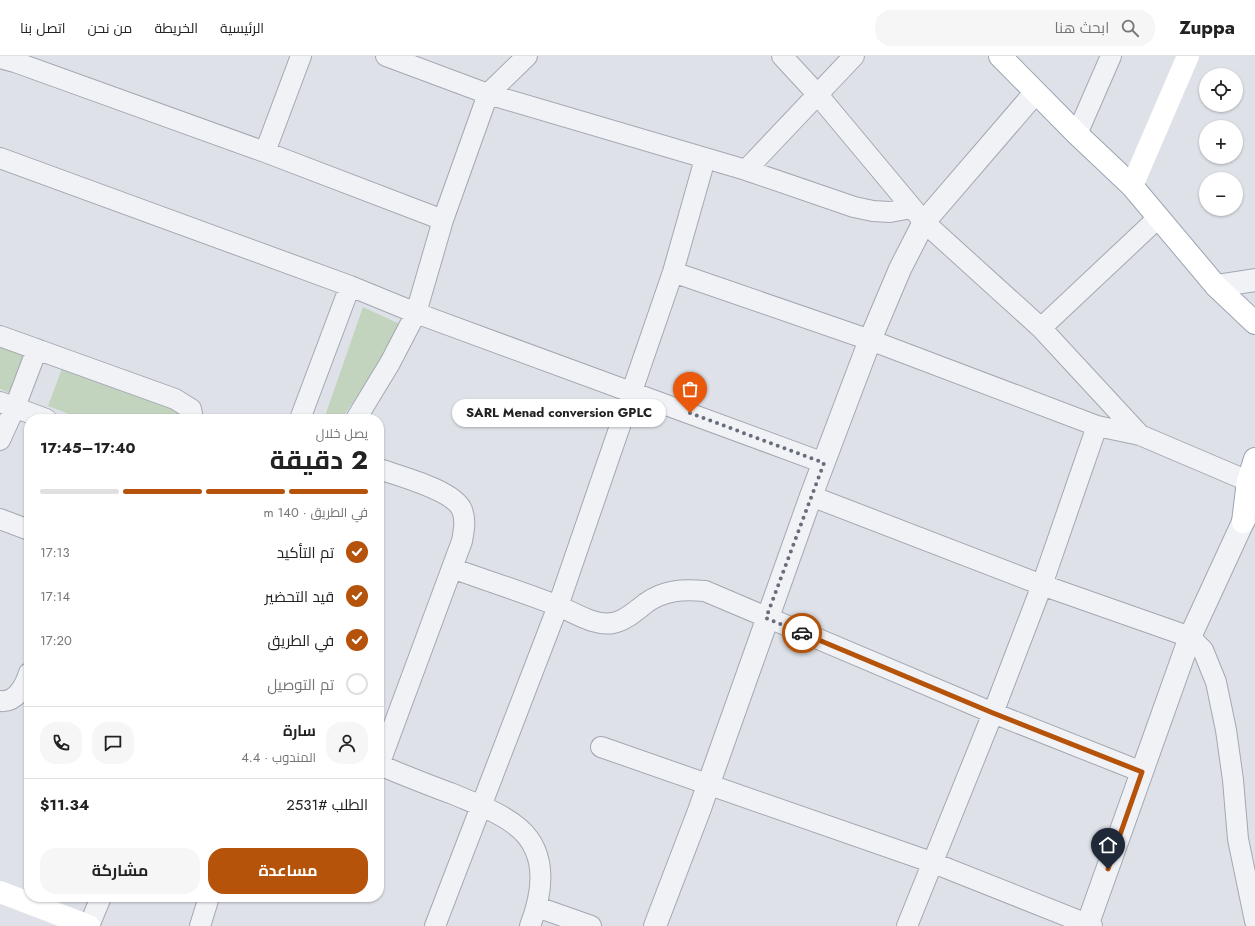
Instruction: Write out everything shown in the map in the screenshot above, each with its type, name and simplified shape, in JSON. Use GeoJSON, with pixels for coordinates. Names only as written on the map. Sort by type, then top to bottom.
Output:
{"type":"FeatureCollection","features":[{"type":"Feature","properties":{"kind":"main road"},"geometry":{"type":"LineString","coordinates":[[1000,56],[1035,93],[1132,186],[1216,286],[1255,322]]}},
{"type":"Feature","properties":{"kind":"main road"},"geometry":{"type":"LineString","coordinates":[[1132,186],[1188,56]]}},
{"type":"Feature","properties":{"kind":"main road"},"geometry":{"type":"LineString","coordinates":[[1249,517],[1248,481],[1255,459]]}},
{"type":"Feature","properties":{"kind":"main road"},"geometry":{"type":"LineString","coordinates":[[0,892],[24,897]]}},
{"type":"Feature","properties":{"kind":"main road"},"geometry":{"type":"LineString","coordinates":[[44,902],[89,926]]}},
{"type":"Feature","properties":{"kind":"street"},"geometry":{"type":"LineString","coordinates":[[265,152],[301,56]]}},
{"type":"Feature","properties":{"kind":"street"},"geometry":{"type":"LineString","coordinates":[[386,56],[488,94],[704,159],[746,170],[854,207],[873,211],[918,215]]}},
{"type":"Feature","properties":{"kind":"street"},"geometry":{"type":"LineString","coordinates":[[782,56],[818,95],[918,215],[1041,328],[1140,436]]}},
{"type":"Feature","properties":{"kind":"street"},"geometry":{"type":"LineString","coordinates":[[746,170],[854,56]]}},
{"type":"Feature","properties":{"kind":"street"},"geometry":{"type":"LineString","coordinates":[[1077,134],[1111,56]]}},
{"type":"Feature","properties":{"kind":"street"},"geometry":{"type":"LineString","coordinates":[[11,59],[265,152],[443,220]]}},
{"type":"Feature","properties":{"kind":"street"},"geometry":{"type":"LineString","coordinates":[[359,414],[390,363],[416,313],[443,220],[488,94],[518,59]]}},
{"type":"Feature","properties":{"kind":"street"},"geometry":{"type":"LineString","coordinates":[[655,926],[708,784],[766,618],[811,496],[870,340],[900,269],[918,215],[1035,93]]}},
{"type":"Feature","properties":{"kind":"street"},"geometry":{"type":"LineString","coordinates":[[0,158],[350,286],[416,313],[824,463]]}},
{"type":"Feature","properties":{"kind":"street"},"geometry":{"type":"LineString","coordinates":[[435,926],[558,606],[672,272],[704,159]]}},
{"type":"Feature","properties":{"kind":"street"},"geometry":{"type":"LineString","coordinates":[[1041,328],[1158,218]]}},
{"type":"Feature","properties":{"kind":"street"},"geometry":{"type":"LineString","coordinates":[[672,272],[870,340],[1097,426],[1140,436],[1248,481]]}},
{"type":"Feature","properties":{"kind":"street"},"geometry":{"type":"LineString","coordinates":[[1216,286],[1255,280]]}},
{"type":"Feature","properties":{"kind":"street"},"geometry":{"type":"LineString","coordinates":[[302,414],[350,286]]}},
{"type":"Feature","properties":{"kind":"street"},"geometry":{"type":"LineString","coordinates":[[0,336],[175,399],[190,409],[192,414]]}},
{"type":"Feature","properties":{"kind":"street"},"geometry":{"type":"LineString","coordinates":[[0,440],[7,405],[37,349]]}},
{"type":"Feature","properties":{"kind":"street"},"geometry":{"type":"LineString","coordinates":[[7,405],[32,414]]}},
{"type":"Feature","properties":{"kind":"street"},"geometry":{"type":"LineString","coordinates":[[907,926],[931,862],[993,713],[1042,585],[1097,426]]}},
{"type":"Feature","properties":{"kind":"street"},"geometry":{"type":"LineString","coordinates":[[384,471],[451,497],[462,509],[465,524],[462,540],[384,752]]}},
{"type":"Feature","properties":{"kind":"street"},"geometry":{"type":"LineString","coordinates":[[811,496],[1042,585],[1190,637],[1204,650],[1216,682],[1231,765],[1238,839],[1255,921]]}},
{"type":"Feature","properties":{"kind":"street"},"geometry":{"type":"LineString","coordinates":[[601,747],[931,862],[1089,926],[1167,698],[1190,637],[1255,502]]}},
{"type":"Feature","properties":{"kind":"street"},"geometry":{"type":"LineString","coordinates":[[0,519],[24,528]]}},
{"type":"Feature","properties":{"kind":"street"},"geometry":{"type":"LineString","coordinates":[[452,568],[558,606],[596,622],[614,623],[630,615],[648,601],[666,592],[683,589],[704,591],[993,713],[1142,772]]}},
{"type":"Feature","properties":{"kind":"street"},"geometry":{"type":"LineString","coordinates":[[0,701],[16,696],[24,684]]}},
{"type":"Feature","properties":{"kind":"street"},"geometry":{"type":"LineString","coordinates":[[384,767],[482,806],[521,830],[532,846],[540,866],[541,881],[537,907],[530,926]]}},
{"type":"Feature","properties":{"kind":"street"},"geometry":{"type":"LineString","coordinates":[[89,926],[99,902]]}},
{"type":"Feature","properties":{"kind":"street"},"geometry":{"type":"LineString","coordinates":[[200,926],[207,902]]}},
{"type":"Feature","properties":{"kind":"street"},"geometry":{"type":"LineString","coordinates":[[537,907],[591,926]]}},
{"type":"Feature","properties":{"kind":"green space"},"geometry":{"type":"Polygon","coordinates":[[[363,307],[406,327],[345,414],[326,414],[363,307]]]}},
{"type":"Feature","properties":{"kind":"green space"},"geometry":{"type":"Polygon","coordinates":[[[0,344],[25,354],[10,393],[0,389],[0,344]]]}},
{"type":"Feature","properties":{"kind":"green space"},"geometry":{"type":"Polygon","coordinates":[[[63,366],[182,413],[69,414],[48,406],[63,366]]]}},
{"type":"Feature","properties":{"kind":"way so far"},"geometry":{"type":"LineString","coordinates":[[690,413],[824,463],[766,618],[802,633]]}},
{"type":"Feature","properties":{"kind":"place","name":"SARL Menad conversion GPLC"},"geometry":{"type":"Point","coordinates":[690,413]}},
{"type":"Feature","properties":{"kind":"route"},"geometry":{"type":"LineString","coordinates":[[802,633],[993,713],[1142,772],[1108,869]]}}]}
